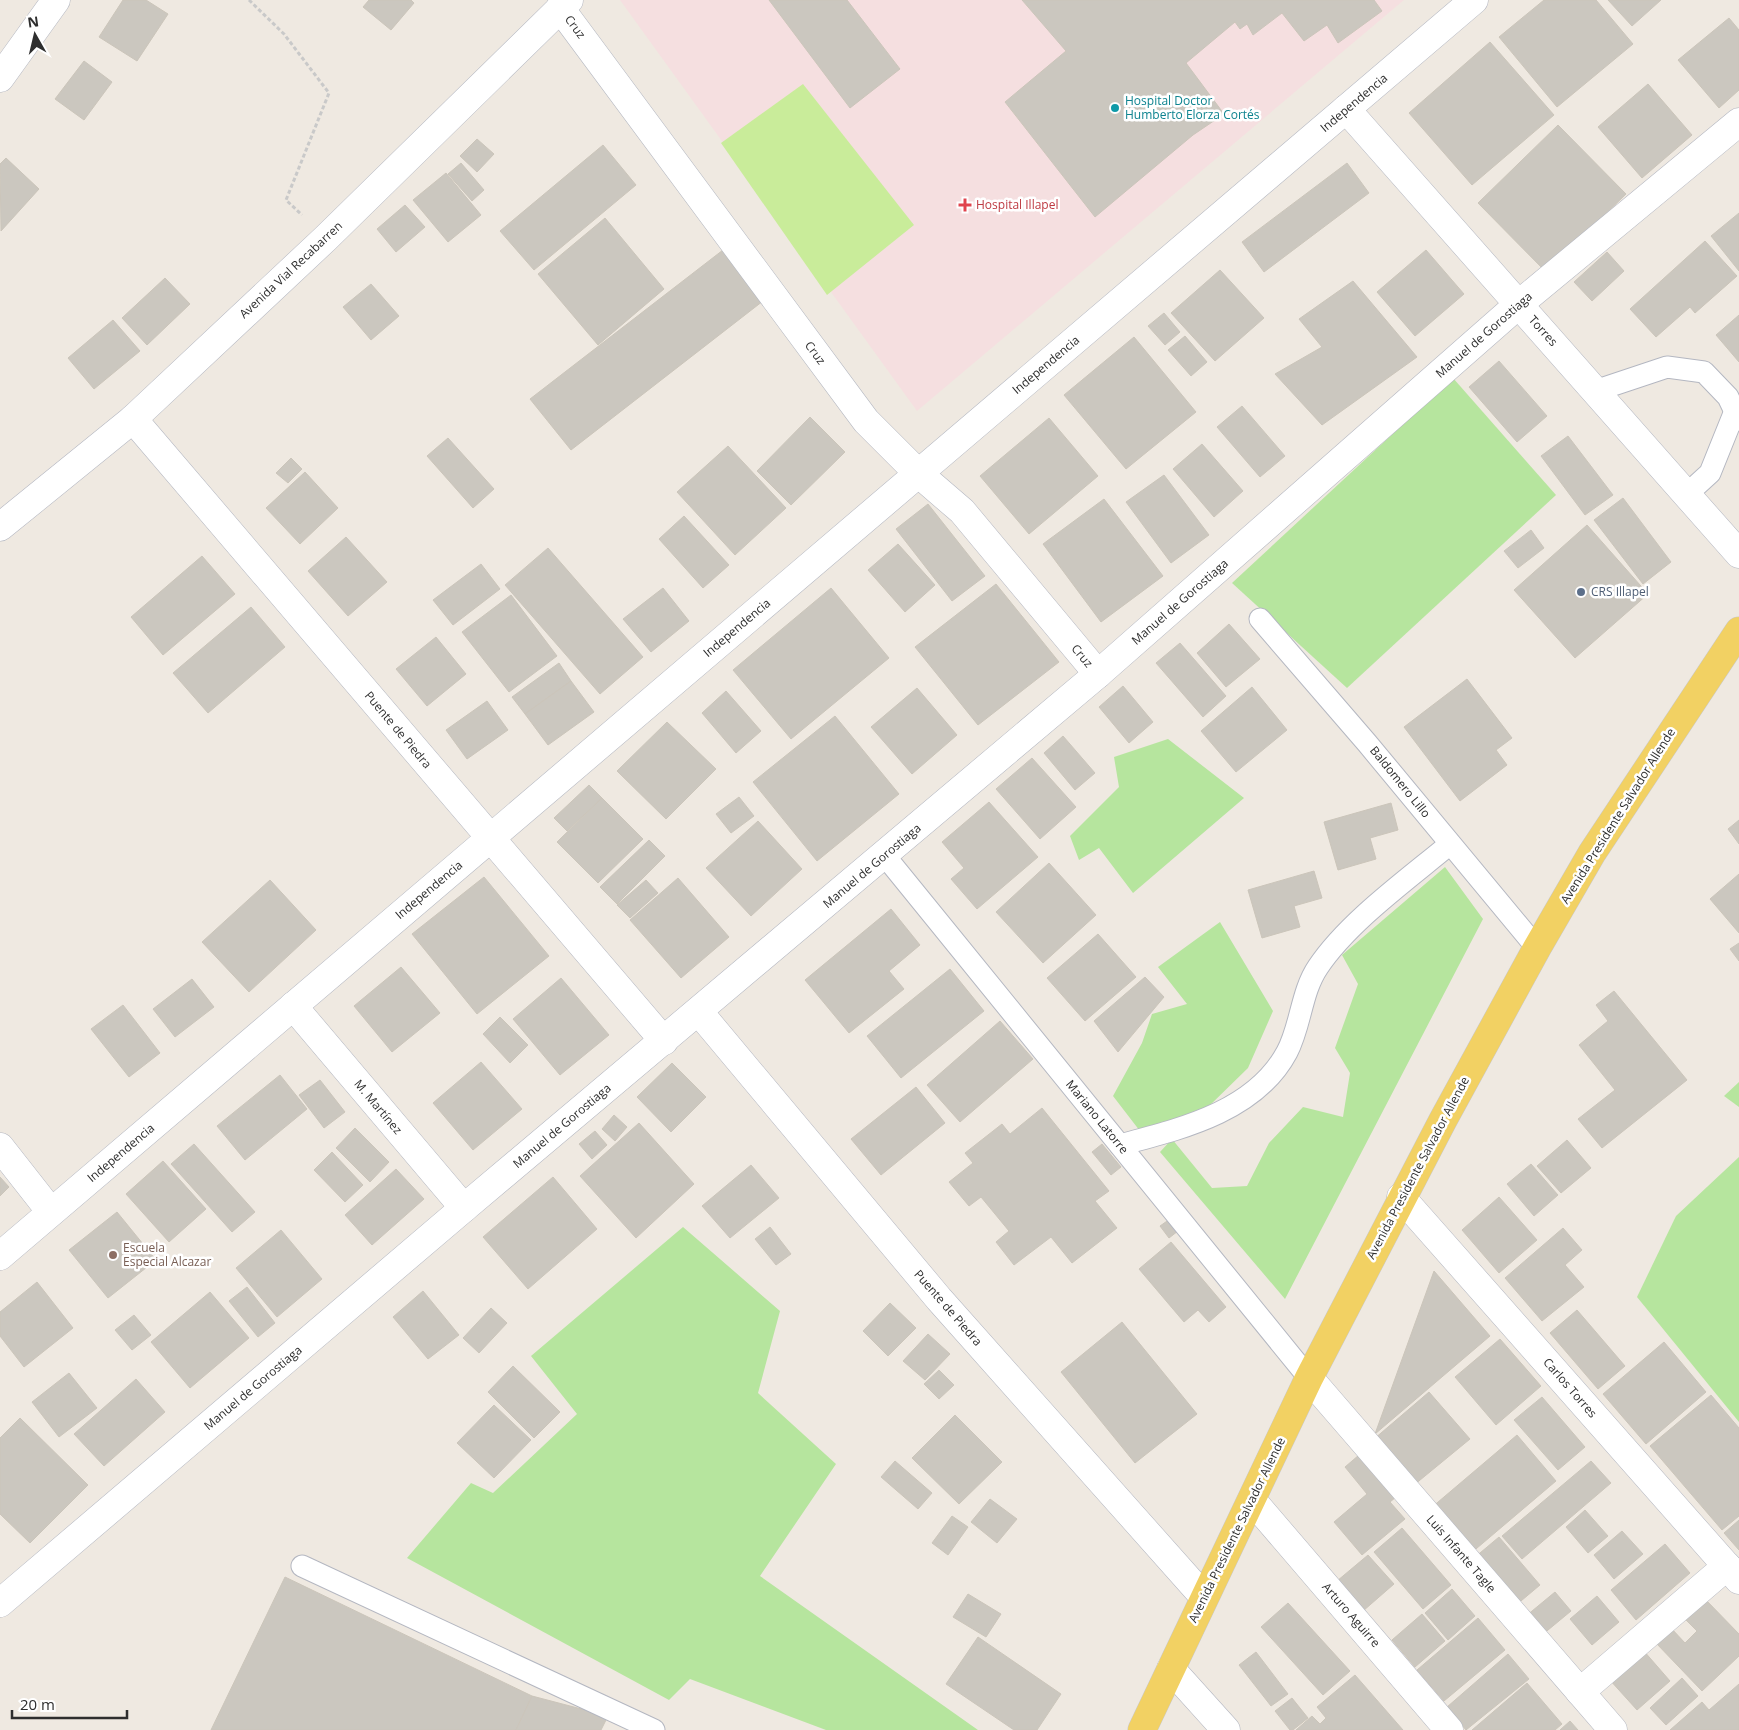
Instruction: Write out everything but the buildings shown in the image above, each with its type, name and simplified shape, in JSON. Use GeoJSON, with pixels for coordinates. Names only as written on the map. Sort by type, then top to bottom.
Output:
{"type":"FeatureCollection","features":[{"type":"Feature","properties":{"kind":"main road","name":"Avenida Presidente Salvador Allende"},"geometry":{"type":"LineString","coordinates":[[1142,1730],[1310,1378],[1401,1197],[1536,948],[1608,829],[1739,631]]}},
{"type":"Feature","properties":{"kind":"street"},"geometry":{"type":"LineString","coordinates":[[0,78],[56,0]]}},
{"type":"Feature","properties":{"kind":"street","name":"Independencia"},"geometry":{"type":"LineString","coordinates":[[0,1256],[1474,0]]}},
{"type":"Feature","properties":{"kind":"street","name":"Avenida Vial Recabarren"},"geometry":{"type":"LineString","coordinates":[[0,527],[133,419],[326,238],[565,4]]}},
{"type":"Feature","properties":{"kind":"street","name":"Cruz"},"geometry":{"type":"LineString","coordinates":[[565,4],[866,421],[919,474],[962,511],[1098,674]]}},
{"type":"Feature","properties":{"kind":"street","name":"Torres"},"geometry":{"type":"LineString","coordinates":[[1346,109],[1739,554]]}},
{"type":"Feature","properties":{"kind":"street","name":"Manuel de Gorostiaga"},"geometry":{"type":"LineString","coordinates":[[4,1592],[885,856],[1098,674],[1519,304],[1739,122]]}},
{"type":"Feature","properties":{"kind":"street","name":"Puente de Piedra"},"geometry":{"type":"LineString","coordinates":[[133,419],[664,1041]]}},
{"type":"Feature","properties":{"kind":"street","name":"M. Martínez"},"geometry":{"type":"LineString","coordinates":[[293,1006],[464,1208]]}},
{"type":"Feature","properties":{"kind":"street","name":"Puente de Piedra"},"geometry":{"type":"LineString","coordinates":[[699,1012],[939,1299],[1204,1597]]}},
{"type":"Feature","properties":{"kind":"street"},"geometry":{"type":"LineString","coordinates":[[0,1147],[51,1212]]}},
{"type":"Feature","properties":{"kind":"street","name":"Carlos Torres"},"geometry":{"type":"LineString","coordinates":[[1401,1197],[1733,1573]]}},
{"type":"Feature","properties":{"kind":"street","name":"Luis Infante Tagle"},"geometry":{"type":"LineString","coordinates":[[1310,1378],[1613,1730]]}},
{"type":"Feature","properties":{"kind":"street","name":"Arturo Aguirre"},"geometry":{"type":"LineString","coordinates":[[1252,1500],[1449,1730]]}},
{"type":"Feature","properties":{"kind":"street"},"geometry":{"type":"LineString","coordinates":[[1580,1692],[1733,1573]]}},
{"type":"Feature","properties":{"kind":"street"},"geometry":{"type":"LineString","coordinates":[[1171,1669],[1226,1730]]}},
{"type":"Feature","properties":{"kind":"lane"},"geometry":{"type":"LineString","coordinates":[[1595,391],[1668,367],[1704,372],[1735,404],[1710,472],[1687,494]]}},
{"type":"Feature","properties":{"kind":"lane","name":"Baldomero Lillo"},"geometry":{"type":"LineString","coordinates":[[1260,619],[1367,743],[1536,948]]}},
{"type":"Feature","properties":{"kind":"lane"},"geometry":{"type":"LineString","coordinates":[[1120,1145],[1183,1128],[1236,1104],[1268,1078],[1287,1052],[1316,969],[1340,938],[1450,844]]}},
{"type":"Feature","properties":{"kind":"lane","name":"Mariano Latorre"},"geometry":{"type":"LineString","coordinates":[[885,856],[1310,1378]]}},
{"type":"Feature","properties":{"kind":"lane"},"geometry":{"type":"LineString","coordinates":[[302,1566],[654,1730]]}},
{"type":"Feature","properties":{"kind":"path"},"geometry":{"type":"LineString","coordinates":[[249,0],[284,34],[329,93],[286,200],[326,238]]}},
{"type":"Feature","properties":{"kind":"shaded area","name":"Hospital Illapel"},"geometry":{"type":"Polygon","coordinates":[[[620,0],[1404,0],[917,411],[620,0]]]}},
{"type":"Feature","properties":{"kind":"green space"},"geometry":{"type":"Polygon","coordinates":[[[803,84],[914,225],[827,295],[721,143],[803,84]]]}},
{"type":"Feature","properties":{"kind":"green space"},"geometry":{"type":"Polygon","coordinates":[[[1453,378],[1556,495],[1347,688],[1232,583],[1453,378]]]}},
{"type":"Feature","properties":{"kind":"green space"},"geometry":{"type":"Polygon","coordinates":[[[1168,739],[1244,798],[1133,893],[1099,848],[1079,860],[1070,836],[1119,787],[1114,757],[1168,739]]]}},
{"type":"Feature","properties":{"kind":"green space"},"geometry":{"type":"Polygon","coordinates":[[[1445,867],[1483,919],[1285,1299],[1160,1152],[1172,1139],[1212,1188],[1247,1186],[1269,1143],[1303,1107],[1343,1117],[1350,1073],[1335,1048],[1358,984],[1342,955],[1445,867]]]}},
{"type":"Feature","properties":{"kind":"green space"},"geometry":{"type":"Polygon","coordinates":[[[1220,922],[1273,1011],[1248,1068],[1204,1111],[1143,1135],[1113,1096],[1142,1043],[1152,1014],[1187,1004],[1158,967],[1220,922]]]}},
{"type":"Feature","properties":{"kind":"green space"},"geometry":{"type":"Polygon","coordinates":[[[1739,1082],[1739,1107],[1724,1096],[1739,1082]]]}},
{"type":"Feature","properties":{"kind":"green space"},"geometry":{"type":"Polygon","coordinates":[[[1739,1157],[1739,1422],[1637,1297],[1676,1216],[1739,1157]]]}},
{"type":"Feature","properties":{"kind":"green space"},"geometry":{"type":"Polygon","coordinates":[[[683,1227],[780,1311],[758,1393],[836,1464],[760,1576],[978,1730],[826,1730],[690,1679],[669,1700],[407,1558],[471,1483],[493,1493],[577,1414],[531,1356],[683,1227]]]}},
{"type":"Feature","properties":{"kind":"place","name":"Hospital Doctor Humberto Elorza Cortés"},"geometry":{"type":"Point","coordinates":[1115,108]}},
{"type":"Feature","properties":{"kind":"place","name":"Hospital Illapel"},"geometry":{"type":"Point","coordinates":[965,205]}},
{"type":"Feature","properties":{"kind":"place","name":"CRS Illapel"},"geometry":{"type":"Point","coordinates":[1581,592]}},
{"type":"Feature","properties":{"kind":"place","name":"Escuela Especial Alcazar"},"geometry":{"type":"Point","coordinates":[113,1255]}}]}
